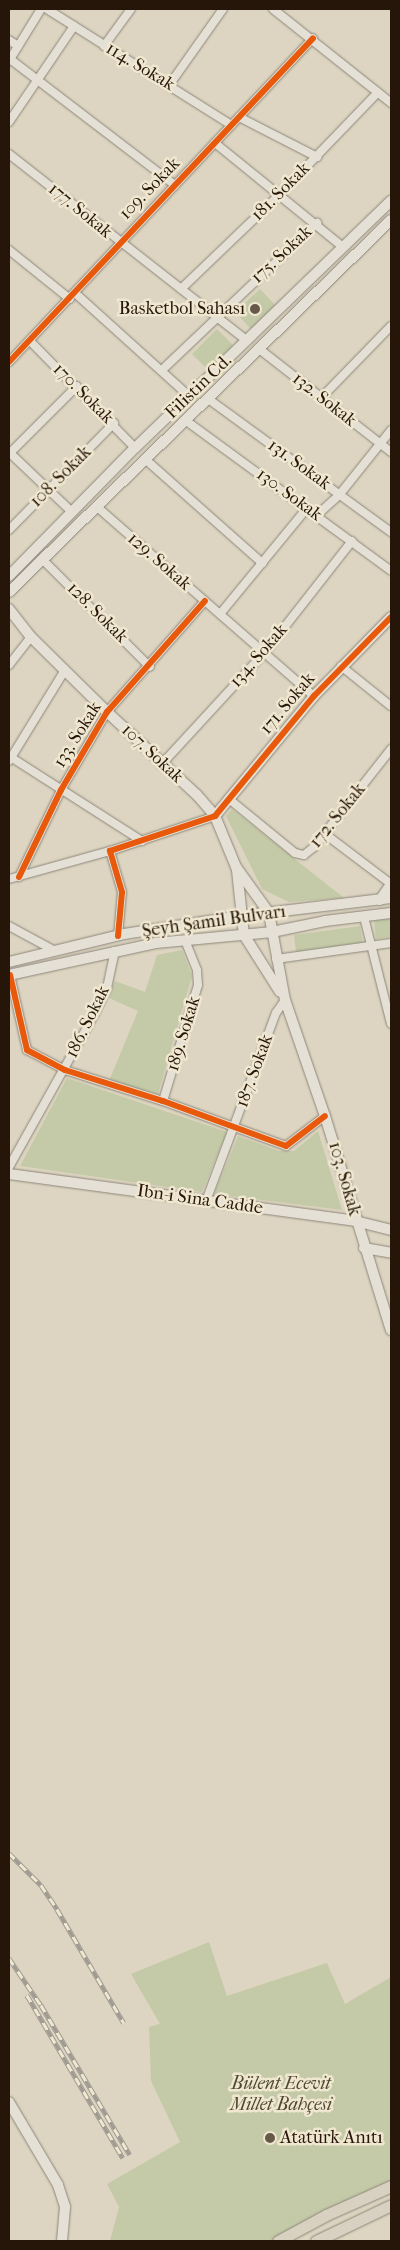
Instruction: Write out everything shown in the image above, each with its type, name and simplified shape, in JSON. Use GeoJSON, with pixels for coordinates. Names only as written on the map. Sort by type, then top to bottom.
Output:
{"type":"FeatureCollection","features":[{"type":"Feature","properties":{"kind":"main road","name":"Filistin Cd."},"geometry":{"type":"LineString","coordinates":[[9,576],[135,448],[391,200]]}},
{"type":"Feature","properties":{"kind":"main road","name":"Filistin Cd."},"geometry":{"type":"LineString","coordinates":[[9,592],[391,220]]}},
{"type":"Feature","properties":{"kind":"main road","name":"107. Sokak"},"geometry":{"type":"LineString","coordinates":[[9,609],[31,637],[162,765],[197,795],[215,816],[236,867]]}},
{"type":"Feature","properties":{"kind":"main road","name":"171. Sokak"},"geometry":{"type":"LineString","coordinates":[[215,816],[314,696],[341,666],[391,617]]}},
{"type":"Feature","properties":{"kind":"main road"},"geometry":{"type":"LineString","coordinates":[[236,867],[269,913]]}},
{"type":"Feature","properties":{"kind":"main road","name":"103. Sokak"},"geometry":{"type":"LineString","coordinates":[[236,867],[240,916],[244,935],[285,1000]]}},
{"type":"Feature","properties":{"kind":"main road"},"geometry":{"type":"LineString","coordinates":[[380,900],[391,884]]}},
{"type":"Feature","properties":{"kind":"main road","name":"Şeyh Şamil Bulvarı"},"geometry":{"type":"LineString","coordinates":[[9,962],[118,936],[240,916],[391,898]]}},
{"type":"Feature","properties":{"kind":"main road","name":"103. Sokak"},"geometry":{"type":"LineString","coordinates":[[269,913],[276,960],[285,1000],[325,1116],[355,1221],[391,1330]]}},
{"type":"Feature","properties":{"kind":"main road","name":"Şeyh Şamil Bulvarı"},"geometry":{"type":"LineString","coordinates":[[10,975],[115,951],[185,940],[272,932],[391,913]]}},
{"type":"Feature","properties":{"kind":"main road","name":"Ibn-i Sina Cadde"},"geometry":{"type":"LineString","coordinates":[[9,1174],[355,1221],[391,1230]]}},
{"type":"Feature","properties":{"kind":"main road"},"geometry":{"type":"LineString","coordinates":[[364,1248],[391,1252]]}},
{"type":"Feature","properties":{"kind":"main road"},"geometry":{"type":"LineString","coordinates":[[9,2102],[58,2185],[65,2206],[62,2241]]}},
{"type":"Feature","properties":{"kind":"main road"},"geometry":{"type":"LineString","coordinates":[[278,2241],[326,2215],[391,2186]]}},
{"type":"Feature","properties":{"kind":"main road"},"geometry":{"type":"LineString","coordinates":[[316,2241],[391,2205]]}},
{"type":"Feature","properties":{"kind":"street"},"geometry":{"type":"LineString","coordinates":[[41,9],[9,60],[175,185]]}},
{"type":"Feature","properties":{"kind":"street","name":"114. Sokak"},"geometry":{"type":"LineString","coordinates":[[47,9],[104,46],[170,84],[231,125]]}},
{"type":"Feature","properties":{"kind":"street"},"geometry":{"type":"LineString","coordinates":[[104,46],[132,9]]}},
{"type":"Feature","properties":{"kind":"street"},"geometry":{"type":"LineString","coordinates":[[170,84],[223,9]]}},
{"type":"Feature","properties":{"kind":"street"},"geometry":{"type":"LineString","coordinates":[[273,9],[391,102]]}},
{"type":"Feature","properties":{"kind":"street"},"geometry":{"type":"LineString","coordinates":[[9,122],[74,26]]}},
{"type":"Feature","properties":{"kind":"street","name":"109. Sokak"},"geometry":{"type":"LineString","coordinates":[[9,362],[312,38]]}},
{"type":"Feature","properties":{"kind":"street"},"geometry":{"type":"LineString","coordinates":[[9,40],[18,46]]}},
{"type":"Feature","properties":{"kind":"street","name":"181. Sokak"},"geometry":{"type":"LineString","coordinates":[[181,289],[317,157],[378,92]]}},
{"type":"Feature","properties":{"kind":"street"},"geometry":{"type":"LineString","coordinates":[[239,117],[317,157]]}},
{"type":"Feature","properties":{"kind":"street"},"geometry":{"type":"LineString","coordinates":[[215,143],[317,223],[343,247]]}},
{"type":"Feature","properties":{"kind":"street","name":"177. Sokak"},"geometry":{"type":"LineString","coordinates":[[9,154],[246,340]]}},
{"type":"Feature","properties":{"kind":"street","name":"175. Sokak"},"geometry":{"type":"LineString","coordinates":[[162,370],[216,316],[317,223]]}},
{"type":"Feature","properties":{"kind":"street"},"geometry":{"type":"LineString","coordinates":[[9,250],[72,296],[162,370],[189,396]]}},
{"type":"Feature","properties":{"kind":"street"},"geometry":{"type":"LineString","coordinates":[[321,398],[391,326]]}},
{"type":"Feature","properties":{"kind":"street","name":"170. Sokak"},"geometry":{"type":"LineString","coordinates":[[30,341],[114,423],[135,448]]}},
{"type":"Feature","properties":{"kind":"street","name":"132. Sokak"},"geometry":{"type":"LineString","coordinates":[[258,348],[391,452]]}},
{"type":"Feature","properties":{"kind":"street"},"geometry":{"type":"LineString","coordinates":[[72,512],[10,453],[77,386]]}},
{"type":"Feature","properties":{"kind":"street","name":"131. Sokak"},"geometry":{"type":"LineString","coordinates":[[207,398],[391,532]]}},
{"type":"Feature","properties":{"kind":"street","name":"130. Sokak"},"geometry":{"type":"LineString","coordinates":[[185,420],[391,571]]}},
{"type":"Feature","properties":{"kind":"street","name":"108. Sokak"},"geometry":{"type":"LineString","coordinates":[[9,530],[114,423]]}},
{"type":"Feature","properties":{"kind":"street"},"geometry":{"type":"LineString","coordinates":[[317,516],[340,494],[391,430]]}},
{"type":"Feature","properties":{"kind":"street"},"geometry":{"type":"LineString","coordinates":[[144,459],[262,563]]}},
{"type":"Feature","properties":{"kind":"street","name":"129. Sokak"},"geometry":{"type":"LineString","coordinates":[[96,506],[314,696]]}},
{"type":"Feature","properties":{"kind":"street"},"geometry":{"type":"LineString","coordinates":[[220,614],[307,508]]}},
{"type":"Feature","properties":{"kind":"street","name":"134. Sokak"},"geometry":{"type":"LineString","coordinates":[[162,765],[265,652],[352,541]]}},
{"type":"Feature","properties":{"kind":"street","name":"128. Sokak"},"geometry":{"type":"LineString","coordinates":[[43,560],[150,667]]}},
{"type":"Feature","properties":{"kind":"street","name":"133. Sokak"},"geometry":{"type":"LineString","coordinates":[[19,877],[61,790],[107,712],[150,667],[205,601]]}},
{"type":"Feature","properties":{"kind":"street"},"geometry":{"type":"LineString","coordinates":[[9,665],[31,637]]}},
{"type":"Feature","properties":{"kind":"street"},"geometry":{"type":"LineString","coordinates":[[341,666],[391,706]]}},
{"type":"Feature","properties":{"kind":"street"},"geometry":{"type":"LineString","coordinates":[[65,670],[9,758],[142,841]]}},
{"type":"Feature","properties":{"kind":"street","name":"172. Sokak"},"geometry":{"type":"LineString","coordinates":[[229,799],[295,853],[304,855],[325,834],[391,749]]}},
{"type":"Feature","properties":{"kind":"street"},"geometry":{"type":"LineString","coordinates":[[9,879],[110,851],[215,816]]}},
{"type":"Feature","properties":{"kind":"street"},"geometry":{"type":"LineString","coordinates":[[325,834],[391,884]]}},
{"type":"Feature","properties":{"kind":"street"},"geometry":{"type":"LineString","coordinates":[[110,851],[122,892],[118,936]]}},
{"type":"Feature","properties":{"kind":"street"},"geometry":{"type":"LineString","coordinates":[[364,917],[369,946],[391,1024]]}},
{"type":"Feature","properties":{"kind":"street"},"geometry":{"type":"LineString","coordinates":[[9,926],[55,951]]}},
{"type":"Feature","properties":{"kind":"street","name":"189. Sokak"},"geometry":{"type":"LineString","coordinates":[[163,1101],[198,986],[197,970],[185,940]]}},
{"type":"Feature","properties":{"kind":"street"},"geometry":{"type":"LineString","coordinates":[[276,960],[391,943]]}},
{"type":"Feature","properties":{"kind":"street","name":"186. Sokak"},"geometry":{"type":"LineString","coordinates":[[9,1167],[65,1070],[107,988],[115,951]]}},
{"type":"Feature","properties":{"kind":"street"},"geometry":{"type":"LineString","coordinates":[[10,975],[27,1050],[65,1070],[163,1101],[234,1129],[286,1146],[325,1116]]}},
{"type":"Feature","properties":{"kind":"street","name":"187. Sokak"},"geometry":{"type":"LineString","coordinates":[[206,1201],[276,1013],[285,1000]]}},
{"type":"Feature","properties":{"kind":"green space","name":"Basketbol Sahası"},"geometry":{"type":"Polygon","coordinates":[[[260,289],[275,305],[251,329],[235,312],[260,289]]]}},
{"type":"Feature","properties":{"kind":"green space"},"geometry":{"type":"Polygon","coordinates":[[[217,329],[233,345],[208,370],[192,354],[217,329]]]}},
{"type":"Feature","properties":{"kind":"green space"},"geometry":{"type":"Polygon","coordinates":[[[232,809],[344,898],[289,902],[262,889],[226,816],[232,809]]]}},
{"type":"Feature","properties":{"kind":"green space"},"geometry":{"type":"Polygon","coordinates":[[[391,918],[391,937],[376,939],[374,920],[391,918]]]}},
{"type":"Feature","properties":{"kind":"green space"},"geometry":{"type":"Polygon","coordinates":[[[360,926],[363,943],[296,952],[294,935],[360,926]]]}},
{"type":"Feature","properties":{"kind":"green space"},"geometry":{"type":"Polygon","coordinates":[[[182,950],[192,976],[158,1094],[109,1081],[138,1011],[109,998],[115,981],[145,992],[157,955],[182,950]]]}},
{"type":"Feature","properties":{"kind":"green space"},"geometry":{"type":"Polygon","coordinates":[[[67,1078],[227,1132],[202,1192],[20,1166],[67,1078]]]}},
{"type":"Feature","properties":{"kind":"green space"},"geometry":{"type":"Polygon","coordinates":[[[318,1131],[342,1210],[214,1194],[238,1136],[279,1151],[294,1151],[318,1131]]]}},
{"type":"Feature","properties":{"kind":"green space","name":"Bülent Ecevit Millet Bahçesi"},"geometry":{"type":"Polygon","coordinates":[[[209,1942],[227,1996],[327,1963],[345,2004],[391,1977],[391,2184],[273,2241],[110,2241],[119,2207],[107,2184],[180,2142],[151,2081],[149,2027],[160,2024],[131,1974],[209,1942]]]}},
{"type":"Feature","properties":{"kind":"railway"},"geometry":{"type":"LineString","coordinates":[[9,1853],[41,1885],[124,2023]]}},
{"type":"Feature","properties":{"kind":"railway"},"geometry":{"type":"LineString","coordinates":[[9,1958],[41,2005],[130,2155]]}},
{"type":"Feature","properties":{"kind":"railway"},"geometry":{"type":"LineString","coordinates":[[27,1995],[123,2158]]}},
{"type":"Feature","properties":{"kind":"cycle path"},"geometry":{"type":"LineString","coordinates":[[9,362],[313,38]]}},
{"type":"Feature","properties":{"kind":"cycle path"},"geometry":{"type":"LineString","coordinates":[[19,877],[61,790],[107,712],[205,601]]}},
{"type":"Feature","properties":{"kind":"cycle path"},"geometry":{"type":"LineString","coordinates":[[118,936],[122,892],[110,851],[215,816],[314,696],[391,617]]}},
{"type":"Feature","properties":{"kind":"cycle path"},"geometry":{"type":"LineString","coordinates":[[10,975],[27,1050],[65,1070],[163,1101],[286,1146],[325,1116]]}},
{"type":"Feature","properties":{"kind":"place","name":"Basketbol Sahası"},"geometry":{"type":"Point","coordinates":[255,309]}},
{"type":"Feature","properties":{"kind":"place","name":"Atatürk Anıtı"},"geometry":{"type":"Point","coordinates":[270,2138]}}]}
